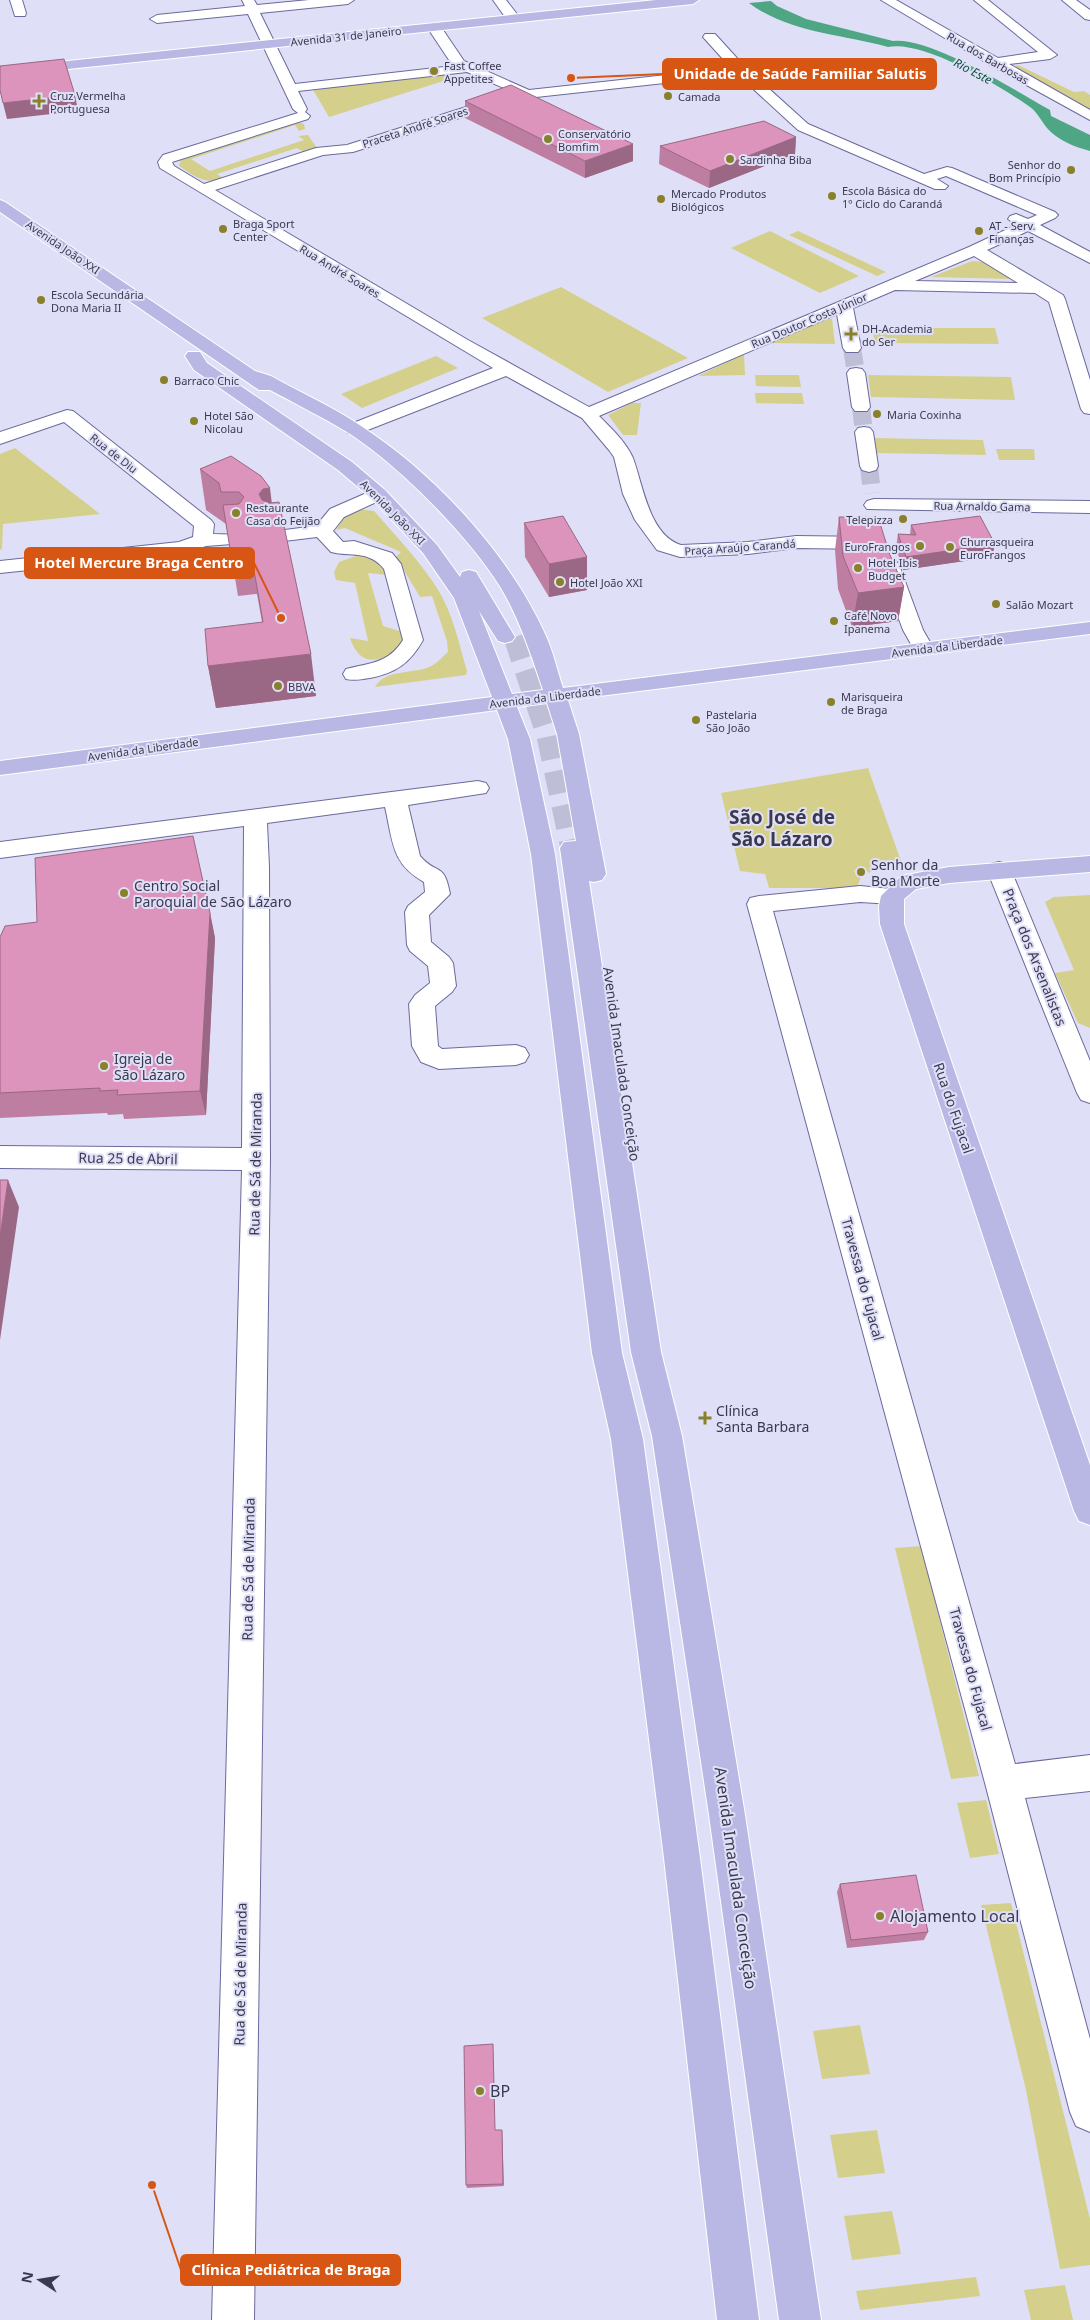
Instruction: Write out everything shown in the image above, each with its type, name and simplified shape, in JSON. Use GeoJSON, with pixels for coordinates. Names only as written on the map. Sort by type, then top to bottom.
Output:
{"type":"FeatureCollection","features":[{"type":"Feature","properties":{"kind":"main road","name":"Avenida 31 de Janeiro"},"geometry":{"type":"LineString","coordinates":[[0,72],[693,0]]}},
{"type":"Feature","properties":{"kind":"main road","name":"Avenida João XXI"},"geometry":{"type":"LineString","coordinates":[[0,205],[369,456],[409,487],[459,542],[495,592],[510,637],[447,544],[396,490],[359,459],[210,362],[194,356],[162,335]]}},
{"type":"Feature","properties":{"kind":"main road","name":"Avenida João XXI"},"geometry":{"type":"LineString","coordinates":[[0,223],[46,256]]}},
{"type":"Feature","properties":{"kind":"main road","name":"Avenida João XXI"},"geometry":{"type":"LineString","coordinates":[[194,356],[200,366],[345,466],[378,494],[430,549],[464,598],[494,677],[506,702]]}},
{"type":"Feature","properties":{"kind":"main road","name":"Avenida João XXI"},"geometry":{"type":"LineString","coordinates":[[249,375],[266,380],[354,429],[421,484],[475,538],[511,588],[535,635],[557,695]]}},
{"type":"Feature","properties":{"kind":"main road","name":"Avenida da Liberdade"},"geometry":{"type":"LineString","coordinates":[[0,768],[1090,628]]}},
{"type":"Feature","properties":{"kind":"main road","name":"Avenida Imaculada Conceição"},"geometry":{"type":"LineString","coordinates":[[557,695],[568,734],[602,920],[662,1358],[667,1436]]}},
{"type":"Feature","properties":{"kind":"main road","name":"Avenida Imaculada Conceição"},"geometry":{"type":"LineString","coordinates":[[506,702],[520,739],[543,854],[607,1353],[627,1439],[682,1858],[738,2320]]}},
{"type":"Feature","properties":{"kind":"main road","name":"Avenida Imaculada Conceição"},"geometry":{"type":"LineString","coordinates":[[627,1439],[625,1358],[566,848],[646,1352],[667,1436],[729,1825],[800,2320]]}},
{"type":"Feature","properties":{"kind":"main road"},"geometry":{"type":"LineString","coordinates":[[893,896],[909,882],[1000,870],[1090,864]]}},
{"type":"Feature","properties":{"kind":"main road","name":"Rua do Fujacal"},"geometry":{"type":"LineString","coordinates":[[893,896],[892,924],[1090,1511]]}},
{"type":"Feature","properties":{"kind":"street"},"geometry":{"type":"LineString","coordinates":[[157,19],[250,5],[348,0]]}},
{"type":"Feature","properties":{"kind":"street"},"geometry":{"type":"LineString","coordinates":[[499,0],[512,18]]}},
{"type":"Feature","properties":{"kind":"street","name":"Rua dos Barbosas"},"geometry":{"type":"LineString","coordinates":[[887,0],[1090,116]]}},
{"type":"Feature","properties":{"kind":"street"},"geometry":{"type":"LineString","coordinates":[[980,0],[1050,56],[995,62]]}},
{"type":"Feature","properties":{"kind":"street"},"geometry":{"type":"LineString","coordinates":[[1068,0],[1090,16]]}},
{"type":"Feature","properties":{"kind":"street"},"geometry":{"type":"LineString","coordinates":[[250,5],[321,150]]}},
{"type":"Feature","properties":{"kind":"street"},"geometry":{"type":"LineString","coordinates":[[434,27],[459,64],[527,94],[741,71]]}},
{"type":"Feature","properties":{"kind":"street"},"geometry":{"type":"LineString","coordinates":[[710,37],[741,71],[803,127],[956,193]]}},
{"type":"Feature","properties":{"kind":"street"},"geometry":{"type":"LineString","coordinates":[[300,87],[469,68]]}},
{"type":"Feature","properties":{"kind":"street"},"geometry":{"type":"LineString","coordinates":[[814,82],[842,76],[878,72]]}},
{"type":"Feature","properties":{"kind":"street"},"geometry":{"type":"LineString","coordinates":[[285,76],[297,79],[304,96],[296,101]]}},
{"type":"Feature","properties":{"kind":"street","name":"Praceta André Soares"},"geometry":{"type":"LineString","coordinates":[[203,189],[321,150],[348,149],[498,101],[487,96]]}},
{"type":"Feature","properties":{"kind":"street","name":"Rua André Soares"},"geometry":{"type":"LineString","coordinates":[[303,116],[168,158],[164,162],[168,168],[203,189],[507,369],[588,414]]}},
{"type":"Feature","properties":{"kind":"street","name":"Rua Doutor Costa Júnior"},"geometry":{"type":"LineString","coordinates":[[588,414],[975,250],[1050,216],[947,171],[923,179]]}},
{"type":"Feature","properties":{"kind":"street"},"geometry":{"type":"LineString","coordinates":[[1005,214],[1030,225],[1090,258]]}},
{"type":"Feature","properties":{"kind":"street"},"geometry":{"type":"LineString","coordinates":[[975,250],[1058,300],[1090,409]]}},
{"type":"Feature","properties":{"kind":"street"},"geometry":{"type":"LineString","coordinates":[[891,285],[1040,288]]}},
{"type":"Feature","properties":{"kind":"street"},"geometry":{"type":"LineString","coordinates":[[844,305],[852,348]]}},
{"type":"Feature","properties":{"kind":"street"},"geometry":{"type":"LineString","coordinates":[[354,429],[507,369]]}},
{"type":"Feature","properties":{"kind":"street"},"geometry":{"type":"LineString","coordinates":[[856,374],[861,408]]}},
{"type":"Feature","properties":{"kind":"street","name":"Praça Araújo Carandá"},"geometry":{"type":"LineString","coordinates":[[588,414],[617,446],[623,457],[633,494],[645,520],[664,546],[680,551],[748,548],[796,542],[881,543]]}},
{"type":"Feature","properties":{"kind":"street","name":"Rua de Diu"},"geometry":{"type":"LineString","coordinates":[[0,438],[67,415],[204,524],[203,540]]}},
{"type":"Feature","properties":{"kind":"street"},"geometry":{"type":"LineString","coordinates":[[864,432],[869,466]]}},
{"type":"Feature","properties":{"kind":"street"},"geometry":{"type":"LineString","coordinates":[[276,536],[322,531],[337,513],[378,494]]}},
{"type":"Feature","properties":{"kind":"street","name":"Rua Arnaldo Gama"},"geometry":{"type":"LineString","coordinates":[[881,543],[873,499],[1090,506]]}},
{"type":"Feature","properties":{"kind":"street"},"geometry":{"type":"LineString","coordinates":[[322,531],[338,548],[354,547],[385,558],[394,568],[413,640],[405,656],[385,669],[354,674]]}},
{"type":"Feature","properties":{"kind":"street"},"geometry":{"type":"LineString","coordinates":[[0,567],[183,548],[203,540],[238,539]]}},
{"type":"Feature","properties":{"kind":"street"},"geometry":{"type":"LineString","coordinates":[[881,543],[913,630],[923,649]]}},
{"type":"Feature","properties":{"kind":"street"},"geometry":{"type":"LineString","coordinates":[[0,850],[478,788]]}},
{"type":"Feature","properties":{"kind":"street"},"geometry":{"type":"LineString","coordinates":[[395,799],[409,858],[417,868],[436,878],[438,894],[417,912],[419,945],[440,963],[443,986],[422,1004],[425,1046],[430,1055],[439,1059],[516,1056]]}},
{"type":"Feature","properties":{"kind":"street","name":"Rua de Sá de Miranda"},"geometry":{"type":"LineString","coordinates":[[233,2320],[256,1159],[257,867],[255,817]]}},
{"type":"Feature","properties":{"kind":"street","name":"Praça dos Arsenalistas"},"geometry":{"type":"LineString","coordinates":[[1000,870],[1080,1044],[1090,1093]]}},
{"type":"Feature","properties":{"kind":"street","name":"Travessa do Fujacal"},"geometry":{"type":"LineString","coordinates":[[893,896],[860,894],[759,904],[1003,1784],[1090,2112]]}},
{"type":"Feature","properties":{"kind":"street","name":"Rua 25 de Abril"},"geometry":{"type":"LineString","coordinates":[[0,1157],[256,1159]]}},
{"type":"Feature","properties":{"kind":"street"},"geometry":{"type":"LineString","coordinates":[[1003,1784],[1090,1773]]}},
{"type":"Feature","properties":{"kind":"shaded area"},"geometry":{"type":"Polygon","coordinates":[[[1018,65],[1074,92],[1084,91],[1090,95],[1090,109],[1014,66],[1018,65]]]}},
{"type":"Feature","properties":{"kind":"shaded area"},"geometry":{"type":"Polygon","coordinates":[[[447,73],[453,78],[329,117],[312,88],[447,73]]]}},
{"type":"Feature","properties":{"kind":"shaded area"},"geometry":{"type":"Polygon","coordinates":[[[298,122],[304,124],[305,129],[299,131],[295,125],[191,159],[210,171],[304,140],[298,136],[308,135],[317,148],[307,154],[297,148],[217,174],[223,178],[211,181],[189,173],[179,166],[181,159],[188,156],[298,122]]]}},
{"type":"Feature","properties":{"kind":"shaded area"},"geometry":{"type":"Polygon","coordinates":[[[770,231],[859,276],[820,293],[731,248],[770,231]]]}},
{"type":"Feature","properties":{"kind":"shaded area"},"geometry":{"type":"Polygon","coordinates":[[[798,231],[886,272],[877,276],[789,235],[798,231]]]}},
{"type":"Feature","properties":{"kind":"shaded area"},"geometry":{"type":"Polygon","coordinates":[[[972,261],[985,262],[1010,279],[931,277],[972,261]]]}},
{"type":"Feature","properties":{"kind":"shaded area"},"geometry":{"type":"Polygon","coordinates":[[[561,287],[688,358],[608,392],[482,318],[561,287]]]}},
{"type":"Feature","properties":{"kind":"shaded area"},"geometry":{"type":"Polygon","coordinates":[[[828,318],[832,319],[835,344],[770,343],[828,318]]]}},
{"type":"Feature","properties":{"kind":"shaded area"},"geometry":{"type":"Polygon","coordinates":[[[872,328],[995,328],[999,344],[875,343],[872,328]]]}},
{"type":"Feature","properties":{"kind":"shaded area"},"geometry":{"type":"Polygon","coordinates":[[[744,354],[745,375],[698,376],[744,354]]]}},
{"type":"Feature","properties":{"kind":"shaded area"},"geometry":{"type":"Polygon","coordinates":[[[436,356],[458,368],[362,408],[341,394],[436,356]]]}},
{"type":"Feature","properties":{"kind":"shaded area"},"geometry":{"type":"Polygon","coordinates":[[[755,375],[799,375],[801,387],[756,386],[755,375]]]}},
{"type":"Feature","properties":{"kind":"shaded area"},"geometry":{"type":"Polygon","coordinates":[[[868,375],[1011,377],[1015,400],[871,397],[868,375]]]}},
{"type":"Feature","properties":{"kind":"shaded area"},"geometry":{"type":"Polygon","coordinates":[[[755,393],[802,393],[804,404],[756,403],[755,393]]]}},
{"type":"Feature","properties":{"kind":"shaded area"},"geometry":{"type":"Polygon","coordinates":[[[632,403],[641,403],[637,435],[623,435],[608,415],[632,403]]]}},
{"type":"Feature","properties":{"kind":"shaded area"},"geometry":{"type":"Polygon","coordinates":[[[872,438],[983,440],[986,455],[874,453],[872,438]]]}},
{"type":"Feature","properties":{"kind":"shaded area"},"geometry":{"type":"Polygon","coordinates":[[[15,448],[100,514],[3,524],[2,549],[0,550],[0,454],[15,448]]]}},
{"type":"Feature","properties":{"kind":"shaded area"},"geometry":{"type":"Polygon","coordinates":[[[996,449],[1034,449],[1035,460],[999,460],[996,449]]]}},
{"type":"Feature","properties":{"kind":"shaded area"},"geometry":{"type":"Polygon","coordinates":[[[358,509],[374,511],[415,558],[437,588],[455,629],[467,671],[466,675],[375,687],[385,677],[422,669],[434,664],[448,652],[447,641],[432,596],[420,597],[396,557],[401,552],[345,528],[336,530],[345,515],[358,509]]]}},
{"type":"Feature","properties":{"kind":"shaded area"},"geometry":{"type":"Polygon","coordinates":[[[356,556],[366,556],[382,563],[387,575],[368,573],[383,626],[403,632],[405,638],[401,652],[385,658],[371,660],[364,658],[354,648],[350,638],[368,641],[355,583],[336,580],[334,572],[339,562],[356,556]]]}},
{"type":"Feature","properties":{"kind":"shaded area"},"geometry":{"type":"Polygon","coordinates":[[[868,768],[901,861],[879,867],[869,873],[862,867],[854,871],[861,877],[856,890],[769,888],[765,874],[740,871],[721,793],[868,768]]]}},
{"type":"Feature","properties":{"kind":"shaded area"},"geometry":{"type":"Polygon","coordinates":[[[1090,895],[1090,1028],[1078,1023],[1055,973],[1074,970],[1045,902],[1054,897],[1090,895]]]}},
{"type":"Feature","properties":{"kind":"shaded area"},"geometry":{"type":"Polygon","coordinates":[[[921,1546],[979,1776],[951,1779],[895,1548],[921,1546]]]}},
{"type":"Feature","properties":{"kind":"shaded area"},"geometry":{"type":"Polygon","coordinates":[[[986,1800],[999,1854],[970,1858],[957,1803],[986,1800]]]}},
{"type":"Feature","properties":{"kind":"shaded area"},"geometry":{"type":"Polygon","coordinates":[[[1011,1903],[1090,2219],[1090,2265],[1060,2269],[1026,2090],[981,1905],[1011,1903]]]}},
{"type":"Feature","properties":{"kind":"shaded area"},"geometry":{"type":"Polygon","coordinates":[[[860,2025],[870,2074],[822,2079],[813,2031],[860,2025]]]}},
{"type":"Feature","properties":{"kind":"shaded area"},"geometry":{"type":"Polygon","coordinates":[[[877,2130],[885,2173],[838,2178],[830,2135],[877,2130]]]}},
{"type":"Feature","properties":{"kind":"shaded area"},"geometry":{"type":"Polygon","coordinates":[[[892,2211],[901,2254],[852,2260],[844,2216],[892,2211]]]}},
{"type":"Feature","properties":{"kind":"shaded area"},"geometry":{"type":"Polygon","coordinates":[[[976,2277],[980,2296],[860,2310],[856,2291],[976,2277]]]}},
{"type":"Feature","properties":{"kind":"shaded area"},"geometry":{"type":"Polygon","coordinates":[[[1065,2285],[1073,2320],[1031,2320],[1024,2290],[1065,2285]]]}},
{"type":"Feature","properties":{"kind":"water","name":"Rio Este"},"geometry":{"type":"Polygon","coordinates":[[[771,1],[777,6],[806,19],[893,41],[909,42],[928,47],[972,66],[1050,110],[1051,116],[1090,135],[1090,151],[1072,145],[1056,136],[1047,128],[1033,109],[1017,98],[961,66],[941,57],[921,50],[888,47],[798,27],[781,21],[749,3],[771,1]]]}},
{"type":"Feature","properties":{"kind":"building"},"geometry":{"type":"Polygon","coordinates":[[[64,59],[75,95],[3,103],[0,90],[0,66],[64,59]]]}},
{"type":"Feature","properties":{"kind":"building"},"geometry":{"type":"Polygon","coordinates":[[[511,85],[633,144],[585,161],[465,101],[511,85]]]}},
{"type":"Feature","properties":{"kind":"building"},"geometry":{"type":"Polygon","coordinates":[[[764,121],[796,137],[710,171],[660,146],[764,121]]]}},
{"type":"Feature","properties":{"kind":"building"},"geometry":{"type":"Polygon","coordinates":[[[231,456],[261,476],[270,488],[263,489],[259,494],[262,500],[270,503],[279,502],[311,654],[208,666],[205,629],[263,622],[251,553],[231,555],[223,505],[239,504],[244,497],[239,492],[221,492],[219,483],[200,469],[231,456]]]}},
{"type":"Feature","properties":{"kind":"building"},"geometry":{"type":"Polygon","coordinates":[[[563,516],[587,557],[549,564],[524,523],[563,516]]]}},
{"type":"Feature","properties":{"kind":"building"},"geometry":{"type":"Polygon","coordinates":[[[980,516],[995,544],[906,557],[898,534],[916,535],[911,525],[980,516]]]}},
{"type":"Feature","properties":{"kind":"building"},"geometry":{"type":"Polygon","coordinates":[[[839,517],[878,517],[890,555],[904,587],[858,593],[843,556],[839,517]]]}},
{"type":"Feature","properties":{"kind":"building","name":"Igreja de São Lázaro"},"geometry":{"type":"Polygon","coordinates":[[[193,836],[210,913],[200,1091],[117,1095],[118,1090],[100,1091],[100,1088],[0,1093],[0,937],[5,926],[37,922],[35,858],[193,836]]]}},
{"type":"Feature","properties":{"kind":"building"},"geometry":{"type":"Polygon","coordinates":[[[0,1180],[8,1180],[0,1237],[0,1180]]]}},
{"type":"Feature","properties":{"kind":"building","name":"Alojamento Local"},"geometry":{"type":"Polygon","coordinates":[[[916,1875],[928,1932],[851,1940],[840,1884],[916,1875]]]}},
{"type":"Feature","properties":{"kind":"building","name":"BP"},"geometry":{"type":"Polygon","coordinates":[[[493,2044],[495,2130],[502,2130],[503,2184],[466,2185],[464,2046],[493,2044]]]}},
{"type":"Feature","properties":{"kind":"tunnel"},"geometry":{"type":"LineString","coordinates":[[852,348],[856,373]]}},
{"type":"Feature","properties":{"kind":"tunnel"},"geometry":{"type":"LineString","coordinates":[[861,407],[864,432]]}},
{"type":"Feature","properties":{"kind":"tunnel"},"geometry":{"type":"LineString","coordinates":[[869,466],[872,493]]}},
{"type":"Feature","properties":{"kind":"tunnel"},"geometry":{"type":"LineString","coordinates":[[515,637],[548,736],[572,848]]}},
{"type":"Feature","properties":{"kind":"place","name":"Fast Coffee Appetites"},"geometry":{"type":"Point","coordinates":[434,71]}},
{"type":"Feature","properties":{"kind":"place","name":"Unidade de Saúde Familiar Salutis"},"geometry":{"type":"Point","coordinates":[571,78]}},
{"type":"Feature","properties":{"kind":"place","name":"Camada"},"geometry":{"type":"Point","coordinates":[668,96]}},
{"type":"Feature","properties":{"kind":"place","name":"Cruz Vermelha Portuguesa"},"geometry":{"type":"Point","coordinates":[39,101]}},
{"type":"Feature","properties":{"kind":"place","name":"Conservatório Bomfim"},"geometry":{"type":"Point","coordinates":[548,139]}},
{"type":"Feature","properties":{"kind":"place","name":"Sardinha Biba"},"geometry":{"type":"Point","coordinates":[730,159]}},
{"type":"Feature","properties":{"kind":"place","name":"Senhor do Bom Princípio"},"geometry":{"type":"Point","coordinates":[1071,170]}},
{"type":"Feature","properties":{"kind":"place","name":"Escola Básica do 1º Ciclo do Carandá"},"geometry":{"type":"Point","coordinates":[832,196]}},
{"type":"Feature","properties":{"kind":"place","name":"Mercado Produtos Biológicos"},"geometry":{"type":"Point","coordinates":[661,199]}},
{"type":"Feature","properties":{"kind":"place","name":"Braga Sport Center"},"geometry":{"type":"Point","coordinates":[223,229]}},
{"type":"Feature","properties":{"kind":"place","name":"AT - Serv. Finanças"},"geometry":{"type":"Point","coordinates":[979,231]}},
{"type":"Feature","properties":{"kind":"place","name":"Escola Secundária Dona Maria II"},"geometry":{"type":"Point","coordinates":[41,300]}},
{"type":"Feature","properties":{"kind":"place","name":"DH-Academia do Ser"},"geometry":{"type":"Point","coordinates":[851,334]}},
{"type":"Feature","properties":{"kind":"place","name":"Barraco Chic"},"geometry":{"type":"Point","coordinates":[164,380]}},
{"type":"Feature","properties":{"kind":"place","name":"Maria Coxinha"},"geometry":{"type":"Point","coordinates":[877,414]}},
{"type":"Feature","properties":{"kind":"place","name":"Hotel São Nicolau"},"geometry":{"type":"Point","coordinates":[194,421]}},
{"type":"Feature","properties":{"kind":"place","name":"Restaurante Casa do Feijão"},"geometry":{"type":"Point","coordinates":[236,513]}},
{"type":"Feature","properties":{"kind":"place","name":"Telepizza"},"geometry":{"type":"Point","coordinates":[903,519]}},
{"type":"Feature","properties":{"kind":"place","name":"EuroFrangos"},"geometry":{"type":"Point","coordinates":[920,546]}},
{"type":"Feature","properties":{"kind":"place","name":"Churrasqueira EuroFrangos"},"geometry":{"type":"Point","coordinates":[950,547]}},
{"type":"Feature","properties":{"kind":"place","name":"Hotel Ibis Budget"},"geometry":{"type":"Point","coordinates":[858,568]}},
{"type":"Feature","properties":{"kind":"place","name":"Hotel João XXI"},"geometry":{"type":"Point","coordinates":[560,582]}},
{"type":"Feature","properties":{"kind":"place","name":"Salão Mozart"},"geometry":{"type":"Point","coordinates":[996,604]}},
{"type":"Feature","properties":{"kind":"place","name":"Hotel Mercure Braga Centro"},"geometry":{"type":"Point","coordinates":[281,618]}},
{"type":"Feature","properties":{"kind":"place","name":"Café Novo Ipanema"},"geometry":{"type":"Point","coordinates":[834,621]}},
{"type":"Feature","properties":{"kind":"place","name":"BBVA"},"geometry":{"type":"Point","coordinates":[278,686]}},
{"type":"Feature","properties":{"kind":"place","name":"Marisqueira de Braga"},"geometry":{"type":"Point","coordinates":[831,702]}},
{"type":"Feature","properties":{"kind":"place","name":"Pastelaria São João"},"geometry":{"type":"Point","coordinates":[696,720]}},
{"type":"Feature","properties":{"kind":"place","name":"Senhor da Boa Morte"},"geometry":{"type":"Point","coordinates":[861,872]}},
{"type":"Feature","properties":{"kind":"place","name":"Centro Social Paroquial de São Lázaro"},"geometry":{"type":"Point","coordinates":[124,893]}},
{"type":"Feature","properties":{"kind":"place","name":"Igreja de São Lázaro"},"geometry":{"type":"Point","coordinates":[104,1066]}},
{"type":"Feature","properties":{"kind":"place","name":"Clínica Santa Barbara"},"geometry":{"type":"Point","coordinates":[705,1418]}},
{"type":"Feature","properties":{"kind":"place","name":"Alojamento Local"},"geometry":{"type":"Point","coordinates":[880,1916]}},
{"type":"Feature","properties":{"kind":"place","name":"BP"},"geometry":{"type":"Point","coordinates":[480,2091]}},
{"type":"Feature","properties":{"kind":"place","name":"Clínica Pediátrica de Braga"},"geometry":{"type":"Point","coordinates":[152,2185]}},
{"type":"Feature","properties":{"kind":"district","name":"São José de São Lázaro"},"geometry":{"type":"Point","coordinates":[782,828]}}]}
